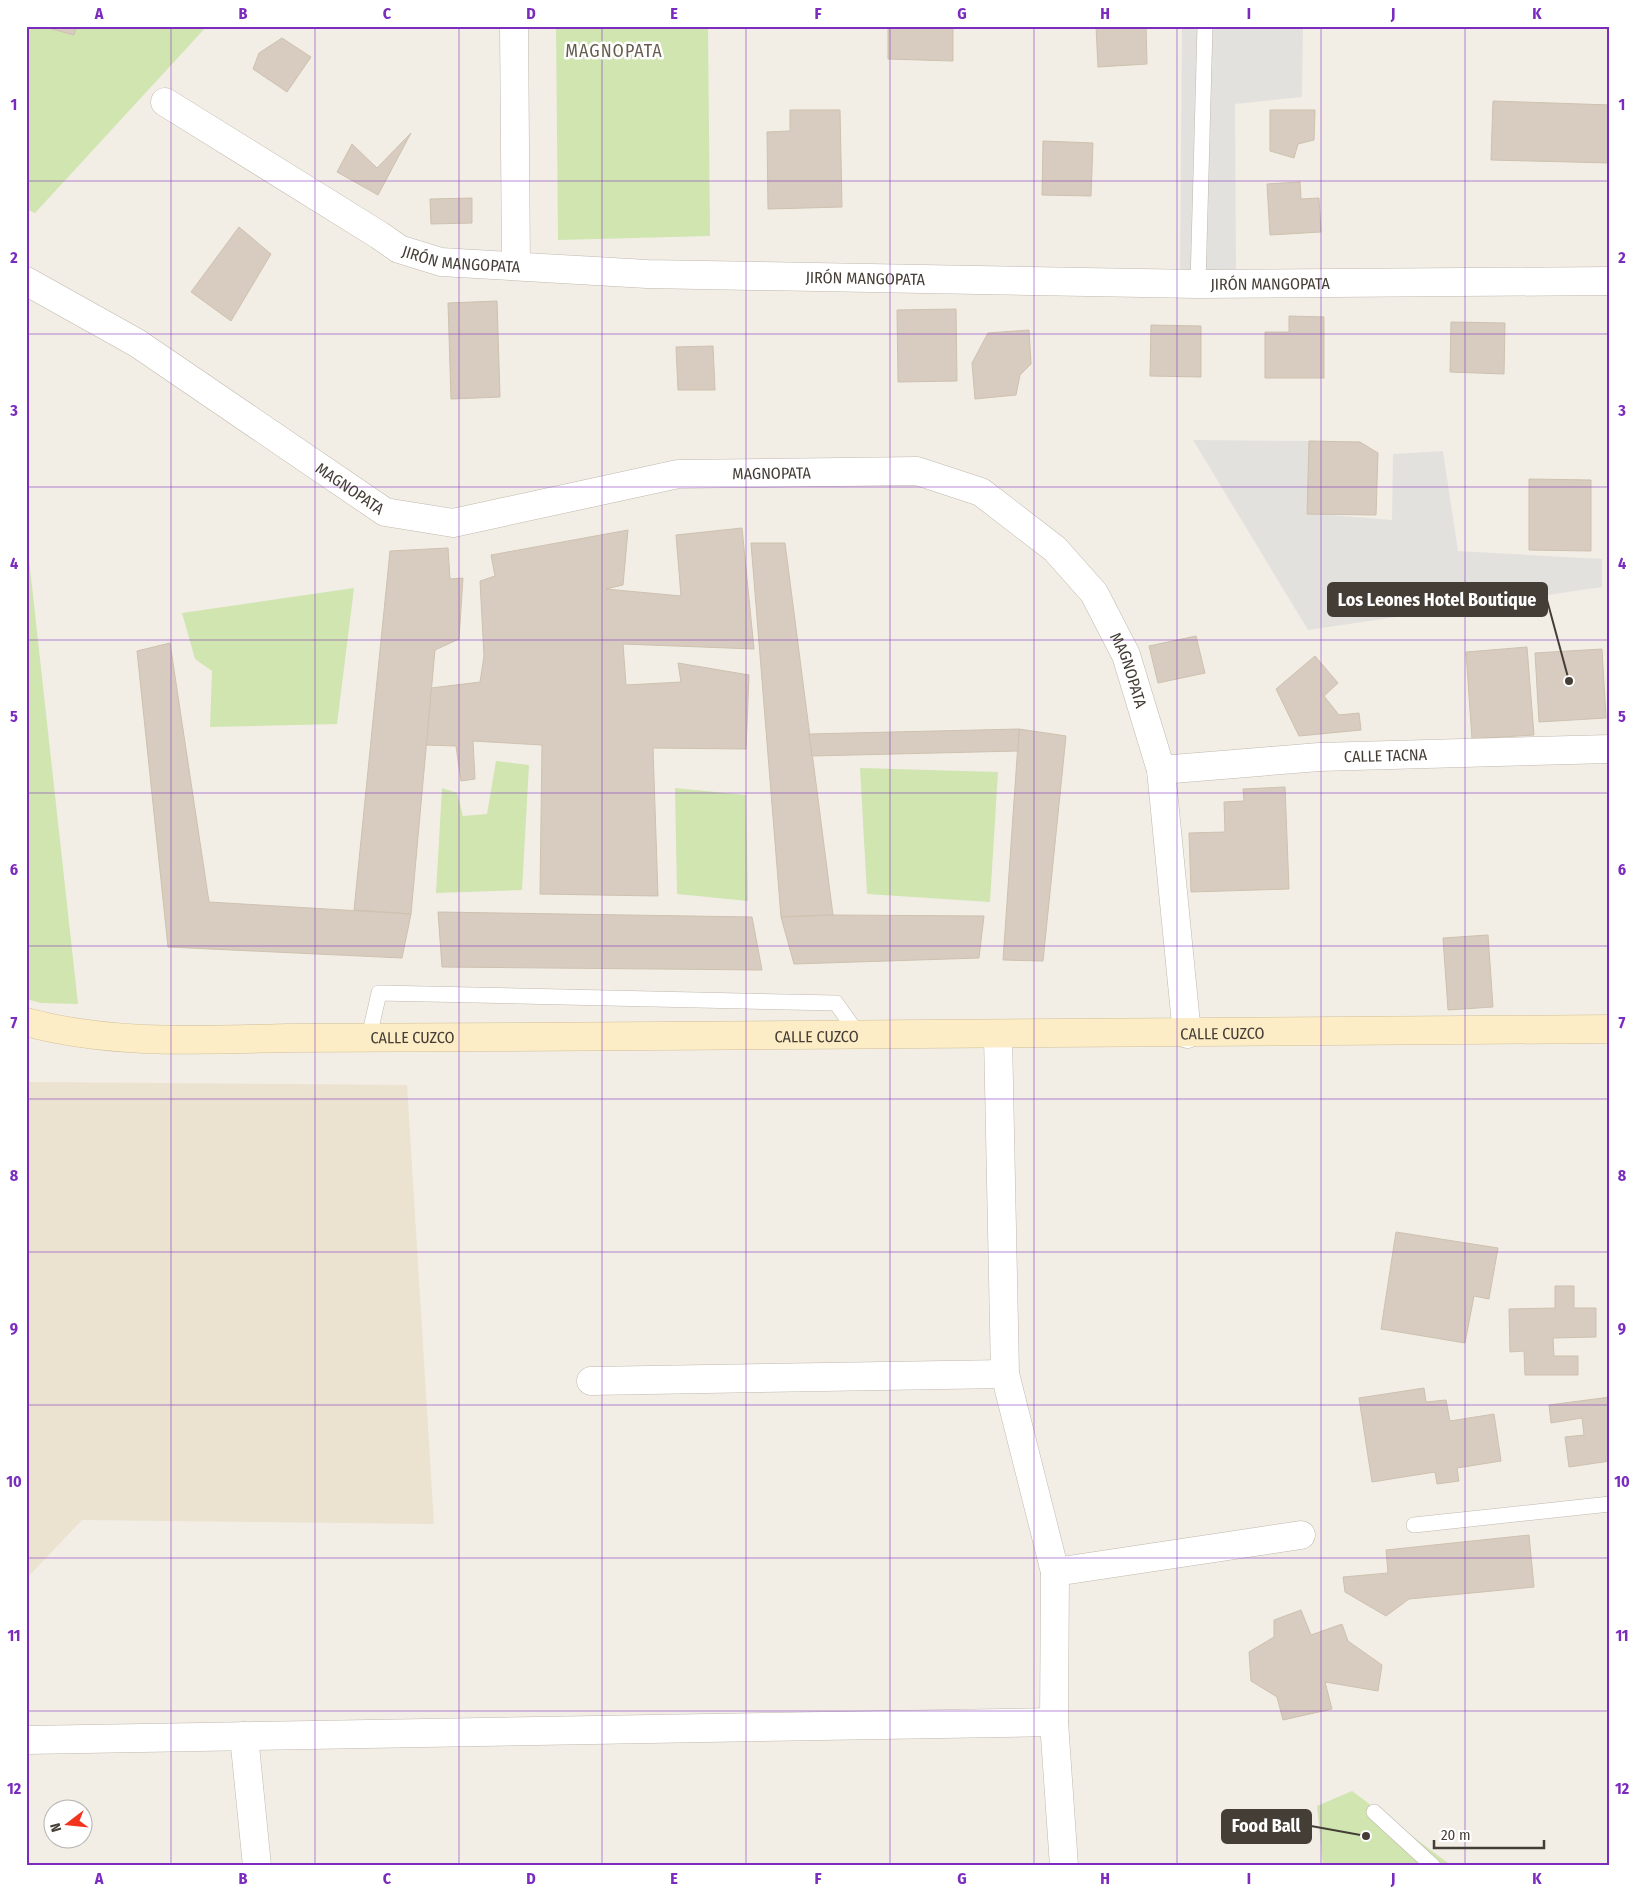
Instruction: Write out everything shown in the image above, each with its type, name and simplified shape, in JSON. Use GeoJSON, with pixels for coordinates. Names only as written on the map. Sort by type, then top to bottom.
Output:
{"type":"FeatureCollection","features":[{"type":"Feature","properties":{"kind":"street"},"geometry":{"type":"LineString","coordinates":[[514,26],[516,265]]}},
{"type":"Feature","properties":{"kind":"street","name":"JIRÓN MANGOPATA"},"geometry":{"type":"LineString","coordinates":[[165,102],[399,249],[441,262],[647,274],[1198,284],[1610,281]]}},
{"type":"Feature","properties":{"kind":"street","name":"MAGNOPATA"},"geometry":{"type":"LineString","coordinates":[[26,281],[137,343],[385,512],[453,523],[678,474],[917,471],[981,492],[1055,549],[1094,593],[1126,655],[1161,770],[1187,1034]]}},
{"type":"Feature","properties":{"kind":"street","name":"CALLE TACNA"},"geometry":{"type":"LineString","coordinates":[[1161,770],[1319,757],[1610,749]]}},
{"type":"Feature","properties":{"kind":"street","name":"CALLE CUZCO"},"geometry":{"type":"LineString","coordinates":[[26,1022],[49,1028],[100,1035],[174,1041],[369,1037],[860,1037],[1610,1029]]}},
{"type":"Feature","properties":{"kind":"street"},"geometry":{"type":"LineString","coordinates":[[998,1036],[1005,1374],[1055,1572],[1054,1722],[1064,1866]]}},
{"type":"Feature","properties":{"kind":"street"},"geometry":{"type":"LineString","coordinates":[[591,1381],[1005,1374]]}},
{"type":"Feature","properties":{"kind":"street"},"geometry":{"type":"LineString","coordinates":[[1055,1572],[1302,1535]]}},
{"type":"Feature","properties":{"kind":"street"},"geometry":{"type":"LineString","coordinates":[[27,1740],[1054,1722]]}},
{"type":"Feature","properties":{"kind":"street"},"geometry":{"type":"LineString","coordinates":[[244,1736],[257,1866]]}},
{"type":"Feature","properties":{"kind":"lane"},"geometry":{"type":"LineString","coordinates":[[1198,284],[1205,26]]}},
{"type":"Feature","properties":{"kind":"lane"},"geometry":{"type":"LineString","coordinates":[[369,1037],[379,993],[836,1003],[860,1037]]}},
{"type":"Feature","properties":{"kind":"lane"},"geometry":{"type":"LineString","coordinates":[[1414,1526],[1610,1504]]}},
{"type":"Feature","properties":{"kind":"lane"},"geometry":{"type":"LineString","coordinates":[[1374,1812],[1433,1866]]}},
{"type":"Feature","properties":{"kind":"shaded area"},"geometry":{"type":"Polygon","coordinates":[[[1182,26],[1303,26],[1302,97],[1235,104],[1236,275],[1180,273],[1182,26]]]}},
{"type":"Feature","properties":{"kind":"shaded area"},"geometry":{"type":"Polygon","coordinates":[[[1193,440],[1309,441],[1307,513],[1392,520],[1393,454],[1443,451],[1458,551],[1602,559],[1602,587],[1308,630],[1193,440]]]}},
{"type":"Feature","properties":{"kind":"shaded area"},"geometry":{"type":"Polygon","coordinates":[[[26,1082],[407,1085],[434,1524],[82,1520],[26,1579],[26,1082]]]}},
{"type":"Feature","properties":{"kind":"green space"},"geometry":{"type":"Polygon","coordinates":[[[26,26],[207,26],[35,213],[26,209],[26,26]]]}},
{"type":"Feature","properties":{"kind":"green space"},"geometry":{"type":"Polygon","coordinates":[[[556,26],[708,26],[710,236],[558,240],[556,26]]]}},
{"type":"Feature","properties":{"kind":"green space"},"geometry":{"type":"Polygon","coordinates":[[[26,532],[78,1004],[41,1003],[26,999],[26,532]]]}},
{"type":"Feature","properties":{"kind":"green space"},"geometry":{"type":"Polygon","coordinates":[[[354,588],[337,724],[210,727],[212,671],[195,659],[182,613],[354,588]]]}},
{"type":"Feature","properties":{"kind":"green space"},"geometry":{"type":"Polygon","coordinates":[[[496,761],[529,765],[522,890],[436,893],[442,788],[457,793],[463,816],[487,814],[496,761]]]}},
{"type":"Feature","properties":{"kind":"green space"},"geometry":{"type":"Polygon","coordinates":[[[860,768],[998,772],[990,902],[867,894],[860,768]]]}},
{"type":"Feature","properties":{"kind":"green space"},"geometry":{"type":"Polygon","coordinates":[[[675,788],[746,795],[748,901],[677,894],[675,788]]]}},
{"type":"Feature","properties":{"kind":"green space"},"geometry":{"type":"Polygon","coordinates":[[[1352,1791],[1452,1866],[1323,1866],[1317,1806],[1352,1791]]]}},
{"type":"Feature","properties":{"kind":"building"},"geometry":{"type":"Polygon","coordinates":[[[41,26],[77,26],[74,35],[41,26]]]}},
{"type":"Feature","properties":{"kind":"building"},"geometry":{"type":"Polygon","coordinates":[[[888,26],[953,26],[953,61],[888,59],[888,26]]]}},
{"type":"Feature","properties":{"kind":"building"},"geometry":{"type":"Polygon","coordinates":[[[1096,26],[1146,26],[1147,64],[1098,67],[1096,26]]]}},
{"type":"Feature","properties":{"kind":"building"},"geometry":{"type":"Polygon","coordinates":[[[282,38],[311,57],[287,92],[253,69],[259,53],[282,38]]]}},
{"type":"Feature","properties":{"kind":"building"},"geometry":{"type":"Polygon","coordinates":[[[1493,101],[1610,105],[1610,163],[1491,160],[1493,101]]]}},
{"type":"Feature","properties":{"kind":"building"},"geometry":{"type":"Polygon","coordinates":[[[790,110],[840,110],[842,207],[768,209],[767,132],[790,131],[790,110]]]}},
{"type":"Feature","properties":{"kind":"building"},"geometry":{"type":"Polygon","coordinates":[[[1270,110],[1315,110],[1314,140],[1298,144],[1294,158],[1270,151],[1270,110]]]}},
{"type":"Feature","properties":{"kind":"building"},"geometry":{"type":"Polygon","coordinates":[[[411,133],[378,195],[337,172],[352,144],[377,168],[411,133]]]}},
{"type":"Feature","properties":{"kind":"building"},"geometry":{"type":"Polygon","coordinates":[[[1043,141],[1093,143],[1091,196],[1042,195],[1043,141]]]}},
{"type":"Feature","properties":{"kind":"building"},"geometry":{"type":"Polygon","coordinates":[[[1300,182],[1301,199],[1319,198],[1321,232],[1270,235],[1267,184],[1300,182]]]}},
{"type":"Feature","properties":{"kind":"building"},"geometry":{"type":"Polygon","coordinates":[[[472,198],[472,223],[431,224],[430,199],[472,198]]]}},
{"type":"Feature","properties":{"kind":"building"},"geometry":{"type":"Polygon","coordinates":[[[239,227],[271,254],[231,321],[191,292],[239,227]]]}},
{"type":"Feature","properties":{"kind":"building"},"geometry":{"type":"Polygon","coordinates":[[[497,301],[500,397],[451,399],[448,303],[497,301]]]}},
{"type":"Feature","properties":{"kind":"building"},"geometry":{"type":"Polygon","coordinates":[[[956,309],[957,381],[898,382],[897,310],[956,309]]]}},
{"type":"Feature","properties":{"kind":"building"},"geometry":{"type":"Polygon","coordinates":[[[1289,316],[1324,317],[1324,378],[1265,378],[1265,332],[1289,332],[1289,316]]]}},
{"type":"Feature","properties":{"kind":"building"},"geometry":{"type":"Polygon","coordinates":[[[1451,322],[1505,323],[1504,374],[1450,372],[1451,322]]]}},
{"type":"Feature","properties":{"kind":"building"},"geometry":{"type":"Polygon","coordinates":[[[1151,325],[1201,326],[1201,377],[1150,376],[1151,325]]]}},
{"type":"Feature","properties":{"kind":"building"},"geometry":{"type":"Polygon","coordinates":[[[1029,330],[1031,364],[1020,375],[1016,395],[975,399],[972,363],[988,333],[1029,330]]]}},
{"type":"Feature","properties":{"kind":"building"},"geometry":{"type":"Polygon","coordinates":[[[713,346],[715,390],[678,390],[676,347],[713,346]]]}},
{"type":"Feature","properties":{"kind":"building"},"geometry":{"type":"Polygon","coordinates":[[[1309,441],[1360,442],[1378,453],[1376,515],[1307,514],[1309,441]]]}},
{"type":"Feature","properties":{"kind":"building"},"geometry":{"type":"Polygon","coordinates":[[[1529,479],[1591,480],[1591,551],[1529,550],[1529,479]]]}},
{"type":"Feature","properties":{"kind":"building"},"geometry":{"type":"Polygon","coordinates":[[[742,528],[754,649],[623,644],[626,685],[681,682],[678,663],[749,675],[746,749],[653,748],[658,896],[540,894],[542,745],[473,741],[475,779],[461,781],[456,746],[426,745],[431,688],[480,682],[484,656],[480,581],[495,576],[491,555],[628,530],[623,585],[606,589],[681,596],[676,535],[742,528]]]}},
{"type":"Feature","properties":{"kind":"building"},"geometry":{"type":"Polygon","coordinates":[[[751,543],[785,543],[833,915],[781,917],[751,543]]]}},
{"type":"Feature","properties":{"kind":"building"},"geometry":{"type":"Polygon","coordinates":[[[448,548],[450,579],[463,578],[459,639],[435,650],[411,914],[354,910],[390,551],[448,548]]]}},
{"type":"Feature","properties":{"kind":"building"},"geometry":{"type":"Polygon","coordinates":[[[1196,636],[1205,673],[1158,683],[1149,646],[1196,636]]]}},
{"type":"Feature","properties":{"kind":"building"},"geometry":{"type":"Polygon","coordinates":[[[170,643],[209,902],[411,914],[402,958],[168,947],[137,651],[170,643]]]}},
{"type":"Feature","properties":{"kind":"building"},"geometry":{"type":"Polygon","coordinates":[[[1527,647],[1534,735],[1472,739],[1466,652],[1527,647]]]}},
{"type":"Feature","properties":{"kind":"building"},"geometry":{"type":"Polygon","coordinates":[[[1602,649],[1606,718],[1539,722],[1535,653],[1602,649]]]}},
{"type":"Feature","properties":{"kind":"building"},"geometry":{"type":"Polygon","coordinates":[[[1315,656],[1338,683],[1324,696],[1339,715],[1359,713],[1361,730],[1299,736],[1276,689],[1315,656]]]}},
{"type":"Feature","properties":{"kind":"building"},"geometry":{"type":"Polygon","coordinates":[[[1019,729],[1066,736],[1043,961],[1003,960],[1019,729]]]}},
{"type":"Feature","properties":{"kind":"building"},"geometry":{"type":"Polygon","coordinates":[[[1019,729],[1018,751],[812,756],[809,734],[1019,729]]]}},
{"type":"Feature","properties":{"kind":"building"},"geometry":{"type":"Polygon","coordinates":[[[1285,787],[1289,889],[1191,892],[1189,833],[1225,832],[1224,802],[1244,801],[1243,789],[1285,787]]]}},
{"type":"Feature","properties":{"kind":"building"},"geometry":{"type":"Polygon","coordinates":[[[438,912],[752,917],[762,970],[442,967],[438,912]]]}},
{"type":"Feature","properties":{"kind":"building"},"geometry":{"type":"Polygon","coordinates":[[[833,915],[984,916],[979,958],[794,964],[781,917],[833,915]]]}},
{"type":"Feature","properties":{"kind":"building"},"geometry":{"type":"Polygon","coordinates":[[[1488,935],[1493,1007],[1448,1010],[1443,938],[1488,935]]]}},
{"type":"Feature","properties":{"kind":"building"},"geometry":{"type":"Polygon","coordinates":[[[1396,1232],[1498,1248],[1489,1299],[1474,1296],[1465,1343],[1381,1329],[1396,1232]]]}},
{"type":"Feature","properties":{"kind":"building"},"geometry":{"type":"Polygon","coordinates":[[[1555,1286],[1574,1286],[1574,1308],[1596,1308],[1596,1337],[1553,1338],[1554,1356],[1578,1356],[1578,1375],[1525,1375],[1524,1351],[1510,1352],[1509,1309],[1555,1308],[1555,1286]]]}},
{"type":"Feature","properties":{"kind":"building"},"geometry":{"type":"Polygon","coordinates":[[[1424,1388],[1426,1402],[1446,1400],[1450,1421],[1494,1414],[1501,1461],[1457,1468],[1459,1481],[1437,1484],[1435,1472],[1372,1482],[1359,1398],[1424,1388]]]}},
{"type":"Feature","properties":{"kind":"building"},"geometry":{"type":"Polygon","coordinates":[[[1610,1397],[1610,1461],[1569,1467],[1565,1437],[1584,1435],[1582,1418],[1551,1423],[1549,1405],[1610,1397]]]}},
{"type":"Feature","properties":{"kind":"building"},"geometry":{"type":"Polygon","coordinates":[[[1529,1535],[1534,1587],[1409,1599],[1386,1616],[1345,1592],[1343,1577],[1388,1573],[1386,1550],[1529,1535]]]}},
{"type":"Feature","properties":{"kind":"building"},"geometry":{"type":"Polygon","coordinates":[[[1301,1610],[1311,1635],[1342,1624],[1348,1641],[1382,1665],[1378,1691],[1325,1682],[1332,1709],[1283,1720],[1277,1697],[1251,1681],[1249,1652],[1274,1637],[1274,1620],[1301,1610]]]}},
{"type":"Feature","properties":{"kind":"place","name":"Los Leones Hotel Boutique"},"geometry":{"type":"Point","coordinates":[1569,681]}},
{"type":"Feature","properties":{"kind":"place","name":"Food Ball"},"geometry":{"type":"Point","coordinates":[1366,1836]}},
{"type":"Feature","properties":{"kind":"district","name":"MAGNOPATA"},"geometry":{"type":"Point","coordinates":[614,51]}}]}
